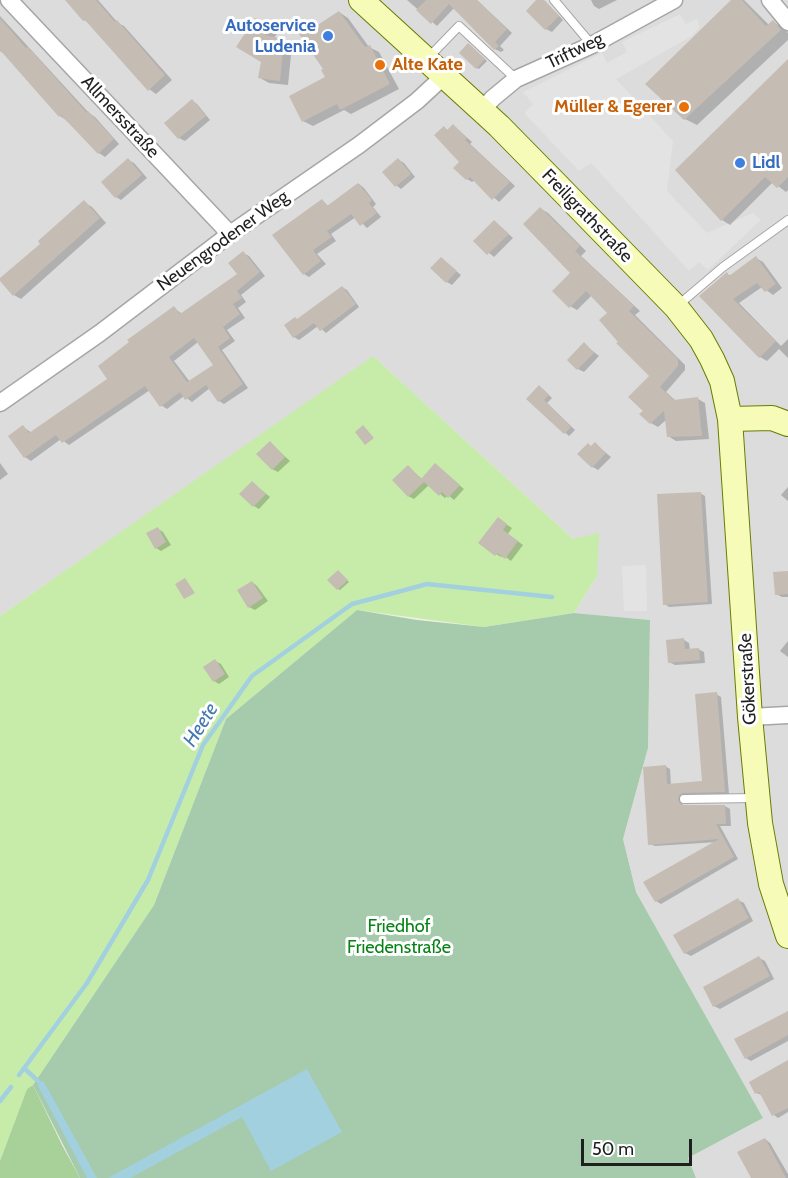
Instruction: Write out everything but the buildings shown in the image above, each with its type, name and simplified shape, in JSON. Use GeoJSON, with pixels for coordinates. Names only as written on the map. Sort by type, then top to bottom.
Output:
{"type":"FeatureCollection","features":[{"type":"Feature","properties":{"kind":"main road","name":"Freiligrathstraße"},"geometry":{"type":"LineString","coordinates":[[361,0],[482,110],[676,307],[701,339],[712,359],[722,381],[730,419]]}},
{"type":"Feature","properties":{"kind":"main road"},"geometry":{"type":"LineString","coordinates":[[730,419],[772,418],[788,424]]}},
{"type":"Feature","properties":{"kind":"main road","name":"Gökerstraße"},"geometry":{"type":"LineString","coordinates":[[730,419],[757,798],[771,884],[788,936]]}},
{"type":"Feature","properties":{"kind":"street","name":"Allmersstraße"},"geometry":{"type":"LineString","coordinates":[[9,0],[230,234]]}},
{"type":"Feature","properties":{"kind":"street","name":"Triftweg"},"geometry":{"type":"LineString","coordinates":[[482,110],[516,80],[592,45],[674,0]]}},
{"type":"Feature","properties":{"kind":"street"},"geometry":{"type":"LineString","coordinates":[[770,0],[788,22]]}},
{"type":"Feature","properties":{"kind":"street","name":"Neuengrodener Weg"},"geometry":{"type":"LineString","coordinates":[[0,403],[100,333],[230,234],[359,145],[417,101],[435,68]]}},
{"type":"Feature","properties":{"kind":"street"},"geometry":{"type":"LineString","coordinates":[[750,717],[788,715]]}},
{"type":"Feature","properties":{"kind":"lane"},"geometry":{"type":"LineString","coordinates":[[554,0],[592,45]]}},
{"type":"Feature","properties":{"kind":"lane"},"geometry":{"type":"LineString","coordinates":[[435,68],[459,26],[516,80]]}},
{"type":"Feature","properties":{"kind":"lane"},"geometry":{"type":"LineString","coordinates":[[676,307],[723,267],[788,220]]}},
{"type":"Feature","properties":{"kind":"lane"},"geometry":{"type":"LineString","coordinates":[[684,799],[757,798]]}},
{"type":"Feature","properties":{"kind":"shaded area"},"geometry":{"type":"Polygon","coordinates":[[[0,0],[788,0],[788,1178],[696,1178],[688,1158],[763,1118],[636,892],[623,839],[648,748],[650,620],[574,613],[597,576],[573,539],[374,357],[0,616],[0,0]]]}},
{"type":"Feature","properties":{"kind":"shaded area"},"geometry":{"type":"Polygon","coordinates":[[[680,14],[686,24],[697,19],[700,27],[692,36],[616,79],[673,141],[667,191],[707,233],[753,213],[761,220],[708,270],[699,262],[689,271],[591,163],[579,171],[524,113],[533,104],[523,92],[602,53],[607,63],[627,52],[622,42],[680,14]]]}},
{"type":"Feature","properties":{"kind":"shaded area"},"geometry":{"type":"Polygon","coordinates":[[[646,565],[647,611],[624,611],[622,566],[646,565]]]}},
{"type":"Feature","properties":{"kind":"green space"},"geometry":{"type":"Polygon","coordinates":[[[373,356],[573,539],[599,533],[597,576],[574,613],[484,627],[357,610],[226,719],[154,905],[33,1085],[27,1089],[0,1161],[0,616],[373,356]]]}},
{"type":"Feature","properties":{"kind":"green space","name":"Friedhof Friedenstraße"},"geometry":{"type":"Polygon","coordinates":[[[357,610],[417,620],[484,627],[574,613],[650,620],[648,748],[623,839],[636,892],[763,1118],[688,1158],[696,1178],[80,1178],[33,1085],[154,905],[226,719],[357,610]]]}},
{"type":"Feature","properties":{"kind":"green space"},"geometry":{"type":"Polygon","coordinates":[[[33,1085],[80,1178],[0,1178],[0,1161],[27,1089],[33,1085]]]}},
{"type":"Feature","properties":{"kind":"water"},"geometry":{"type":"Polygon","coordinates":[[[307,1069],[342,1132],[271,1171],[242,1117],[130,1178],[108,1178],[307,1069]]]}},
{"type":"Feature","properties":{"kind":"water"},"geometry":{"type":"Polygon","coordinates":[[[38,1081],[44,1082],[97,1178],[87,1178],[38,1086],[38,1081]]]}},
{"type":"Feature","properties":{"kind":"waterway","name":"Heete"},"geometry":{"type":"LineString","coordinates":[[19,1075],[87,983],[148,880],[203,745],[252,676],[352,604],[427,584],[552,597]]}},
{"type":"Feature","properties":{"kind":"waterway"},"geometry":{"type":"LineString","coordinates":[[24,1068],[38,1081]]}},
{"type":"Feature","properties":{"kind":"waterway","name":"Heete"},"geometry":{"type":"LineString","coordinates":[[0,1101],[11,1087]]}},
{"type":"Feature","properties":{"kind":"place","name":"Autoservice Ludenia"},"geometry":{"type":"Point","coordinates":[328,36]}},
{"type":"Feature","properties":{"kind":"place","name":"Alte Kate"},"geometry":{"type":"Point","coordinates":[380,65]}},
{"type":"Feature","properties":{"kind":"place","name":"Müller & Egerer"},"geometry":{"type":"Point","coordinates":[684,107]}},
{"type":"Feature","properties":{"kind":"place","name":"Lidl"},"geometry":{"type":"Point","coordinates":[740,163]}}]}
